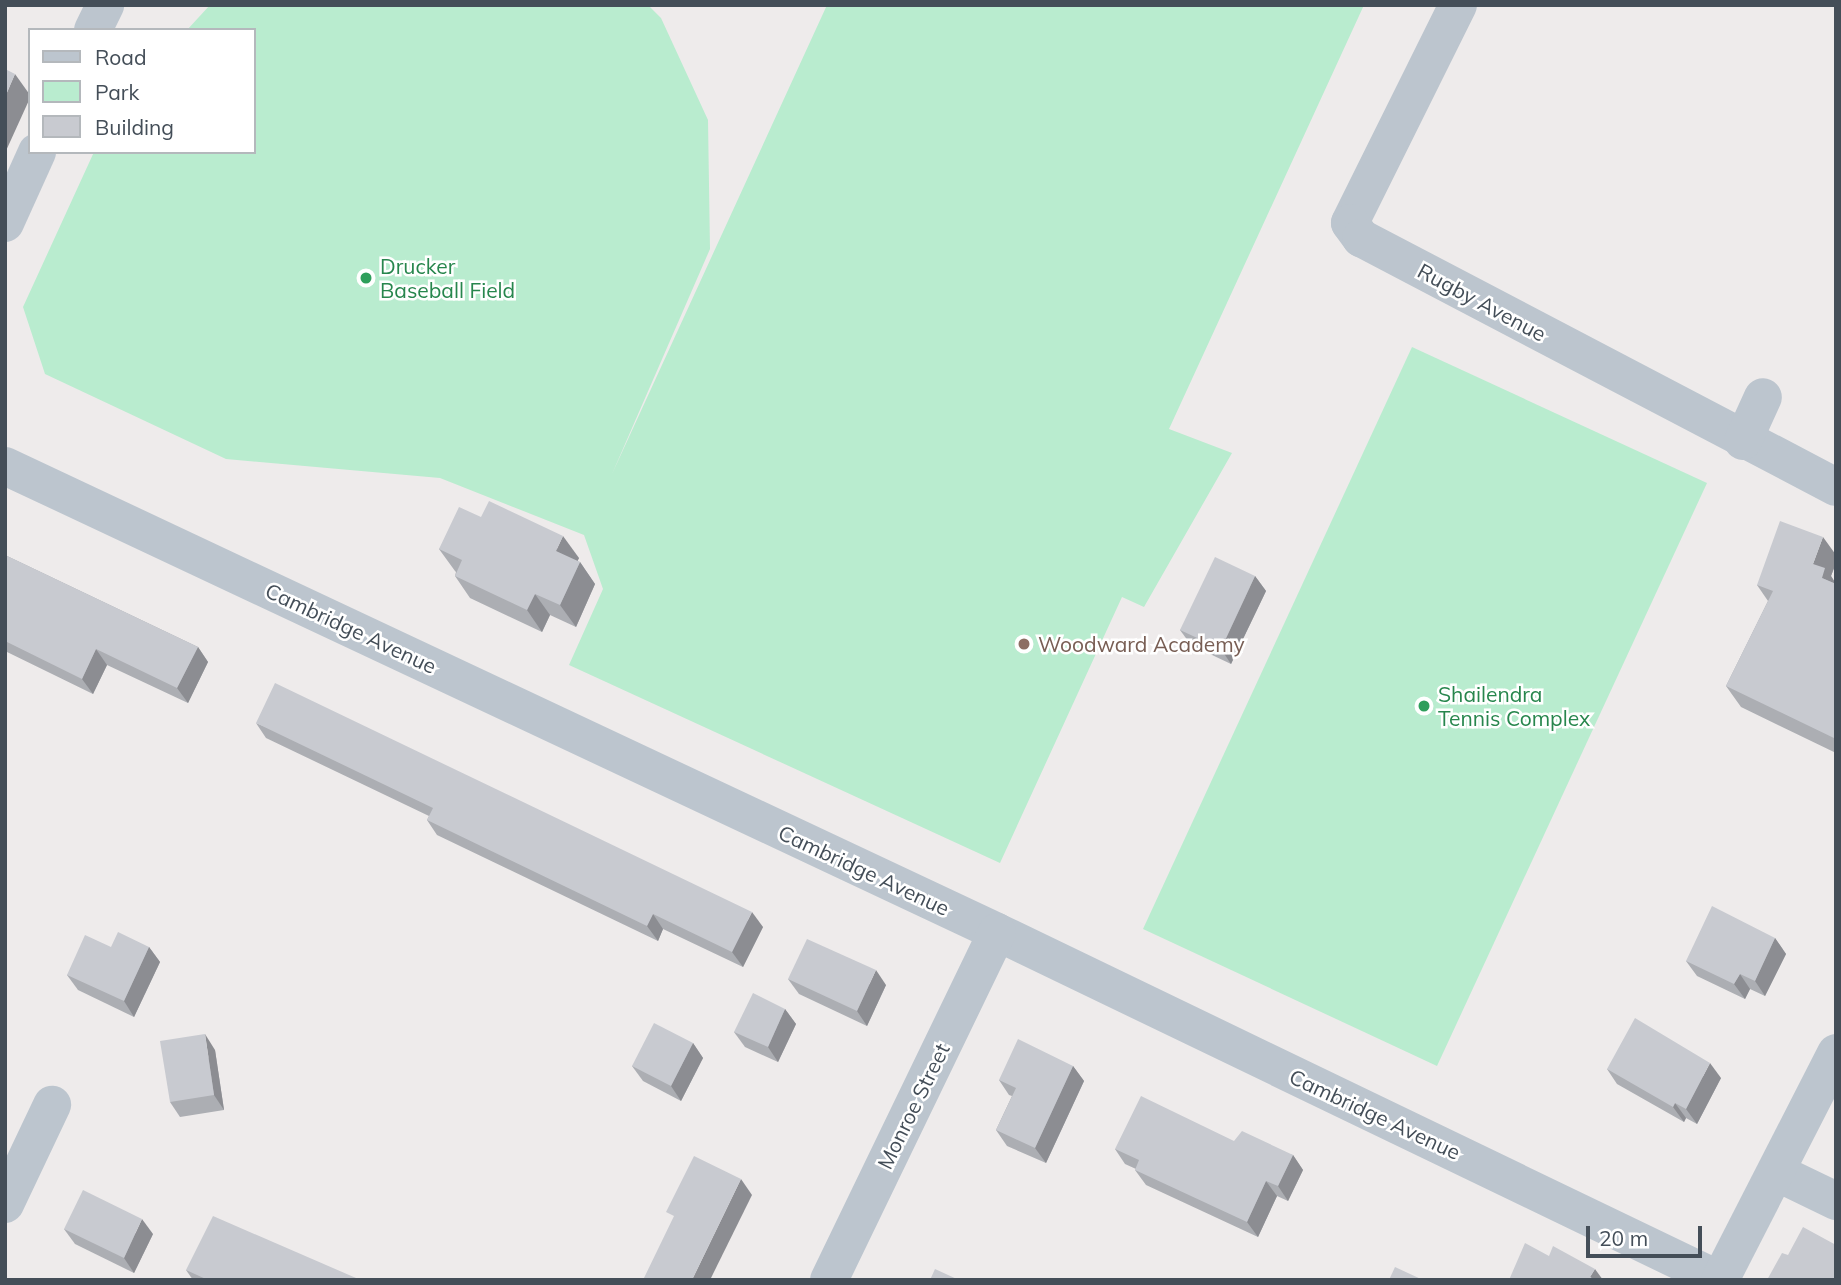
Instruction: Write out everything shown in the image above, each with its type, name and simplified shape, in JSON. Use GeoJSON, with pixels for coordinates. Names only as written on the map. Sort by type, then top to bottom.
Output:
{"type":"FeatureCollection","features":[{"type":"Feature","properties":{"kind":"street"},"geometry":{"type":"LineString","coordinates":[[94,28],[105,5]]}},
{"type":"Feature","properties":{"kind":"street","name":"Rugby Avenue"},"geometry":{"type":"LineString","coordinates":[[1458,5],[1350,223],[1361,238],[1744,441],[1836,486]]}},
{"type":"Feature","properties":{"kind":"street"},"geometry":{"type":"LineString","coordinates":[[5,223],[36,154]]}},
{"type":"Feature","properties":{"kind":"street"},"geometry":{"type":"LineString","coordinates":[[1744,441],[1763,397]]}},
{"type":"Feature","properties":{"kind":"street","name":"Cambridge Avenue"},"geometry":{"type":"LineString","coordinates":[[5,466],[997,932],[1719,1280]]}},
{"type":"Feature","properties":{"kind":"street","name":"Monroe Street"},"geometry":{"type":"LineString","coordinates":[[829,1280],[997,932]]}},
{"type":"Feature","properties":{"kind":"street"},"geometry":{"type":"LineString","coordinates":[[1719,1280],[1836,1053]]}},
{"type":"Feature","properties":{"kind":"street"},"geometry":{"type":"LineString","coordinates":[[5,1204],[52,1105]]}},
{"type":"Feature","properties":{"kind":"street"},"geometry":{"type":"LineString","coordinates":[[1776,1172],[1836,1201]]}},
{"type":"Feature","properties":{"kind":"green space"},"geometry":{"type":"Polygon","coordinates":[[[210,5],[648,5],[661,18],[708,120],[710,249],[612,474],[827,5],[1364,5],[1169,429],[1232,453],[1144,607],[1122,597],[1000,863],[569,665],[603,589],[584,535],[440,478],[226,459],[45,374],[23,307],[93,154],[256,154],[256,28],[189,28],[210,5]]]}},
{"type":"Feature","properties":{"kind":"green space","name":"Shailendra Tennis Complex"},"geometry":{"type":"Polygon","coordinates":[[[1412,347],[1707,483],[1437,1066],[1143,929],[1412,347]]]}},
{"type":"Feature","properties":{"kind":"building"},"geometry":{"type":"Polygon","coordinates":[[[5,69],[15,74],[5,97],[5,69]]]}},
{"type":"Feature","properties":{"kind":"building"},"geometry":{"type":"Polygon","coordinates":[[[489,501],[563,536],[556,551],[580,562],[560,605],[535,594],[527,610],[455,576],[462,560],[439,549],[459,507],[481,517],[489,501]]]}},
{"type":"Feature","properties":{"kind":"building"},"geometry":{"type":"Polygon","coordinates":[[[1780,521],[1823,537],[1813,564],[1825,568],[1822,578],[1836,584],[1836,739],[1726,686],[1773,591],[1757,585],[1780,521]]]}},
{"type":"Feature","properties":{"kind":"building"},"geometry":{"type":"Polygon","coordinates":[[[5,555],[198,647],[177,688],[96,649],[82,679],[5,641],[5,555]]]}},
{"type":"Feature","properties":{"kind":"building"},"geometry":{"type":"Polygon","coordinates":[[[1215,557],[1255,576],[1221,649],[1180,630],[1215,557]]]}},
{"type":"Feature","properties":{"kind":"building"},"geometry":{"type":"Polygon","coordinates":[[[275,683],[752,912],[732,952],[653,914],[647,926],[427,820],[433,808],[256,723],[275,683]]]}},
{"type":"Feature","properties":{"kind":"building"},"geometry":{"type":"Polygon","coordinates":[[[1712,906],[1775,938],[1755,981],[1740,974],[1734,984],[1686,961],[1712,906]]]}},
{"type":"Feature","properties":{"kind":"building"},"geometry":{"type":"Polygon","coordinates":[[[118,932],[149,947],[124,1001],[67,975],[85,935],[111,947],[118,932]]]}},
{"type":"Feature","properties":{"kind":"building"},"geometry":{"type":"Polygon","coordinates":[[[807,939],[876,970],[857,1011],[788,979],[807,939]]]}},
{"type":"Feature","properties":{"kind":"building"},"geometry":{"type":"Polygon","coordinates":[[[753,993],[785,1009],[768,1047],[734,1032],[753,993]]]}},
{"type":"Feature","properties":{"kind":"building"},"geometry":{"type":"Polygon","coordinates":[[[1635,1018],[1710,1063],[1686,1109],[1675,1103],[1673,1107],[1607,1069],[1635,1018]]]}},
{"type":"Feature","properties":{"kind":"building"},"geometry":{"type":"Polygon","coordinates":[[[654,1023],[693,1043],[671,1086],[632,1066],[654,1023]]]}},
{"type":"Feature","properties":{"kind":"building"},"geometry":{"type":"Polygon","coordinates":[[[205,1034],[214,1095],[170,1102],[160,1041],[205,1034]]]}},
{"type":"Feature","properties":{"kind":"building"},"geometry":{"type":"Polygon","coordinates":[[[1018,1039],[1073,1066],[1035,1148],[996,1130],[1016,1088],[999,1080],[1018,1039]]]}},
{"type":"Feature","properties":{"kind":"building"},"geometry":{"type":"Polygon","coordinates":[[[1141,1096],[1234,1141],[1242,1131],[1293,1155],[1278,1186],[1266,1181],[1247,1222],[1135,1170],[1139,1160],[1115,1149],[1141,1096]]]}},
{"type":"Feature","properties":{"kind":"building"},"geometry":{"type":"Polygon","coordinates":[[[694,1156],[741,1179],[692,1280],[643,1280],[674,1216],[666,1212],[694,1156]]]}},
{"type":"Feature","properties":{"kind":"building"},"geometry":{"type":"Polygon","coordinates":[[[83,1190],[142,1219],[124,1258],[64,1229],[83,1190]]]}},
{"type":"Feature","properties":{"kind":"building"},"geometry":{"type":"Polygon","coordinates":[[[213,1216],[356,1278],[208,1280],[186,1270],[213,1216]]]}},
{"type":"Feature","properties":{"kind":"building"},"geometry":{"type":"Polygon","coordinates":[[[1803,1227],[1836,1245],[1836,1280],[1767,1280],[1782,1253],[1788,1255],[1803,1227]]]}},
{"type":"Feature","properties":{"kind":"building"},"geometry":{"type":"Polygon","coordinates":[[[1525,1243],[1549,1256],[1553,1246],[1595,1269],[1590,1277],[1596,1280],[1509,1280],[1525,1243]]]}},
{"type":"Feature","properties":{"kind":"building"},"geometry":{"type":"Polygon","coordinates":[[[1395,1267],[1423,1280],[1389,1280],[1395,1267]]]}},
{"type":"Feature","properties":{"kind":"building"},"geometry":{"type":"Polygon","coordinates":[[[935,1269],[959,1280],[930,1280],[935,1269]]]}},
{"type":"Feature","properties":{"kind":"place","name":"Drucker Baseball Field"},"geometry":{"type":"Point","coordinates":[366,278]}},
{"type":"Feature","properties":{"kind":"place","name":"Woodward Academy"},"geometry":{"type":"Point","coordinates":[1024,644]}},
{"type":"Feature","properties":{"kind":"place","name":"Shailendra Tennis Complex"},"geometry":{"type":"Point","coordinates":[1424,706]}}]}
